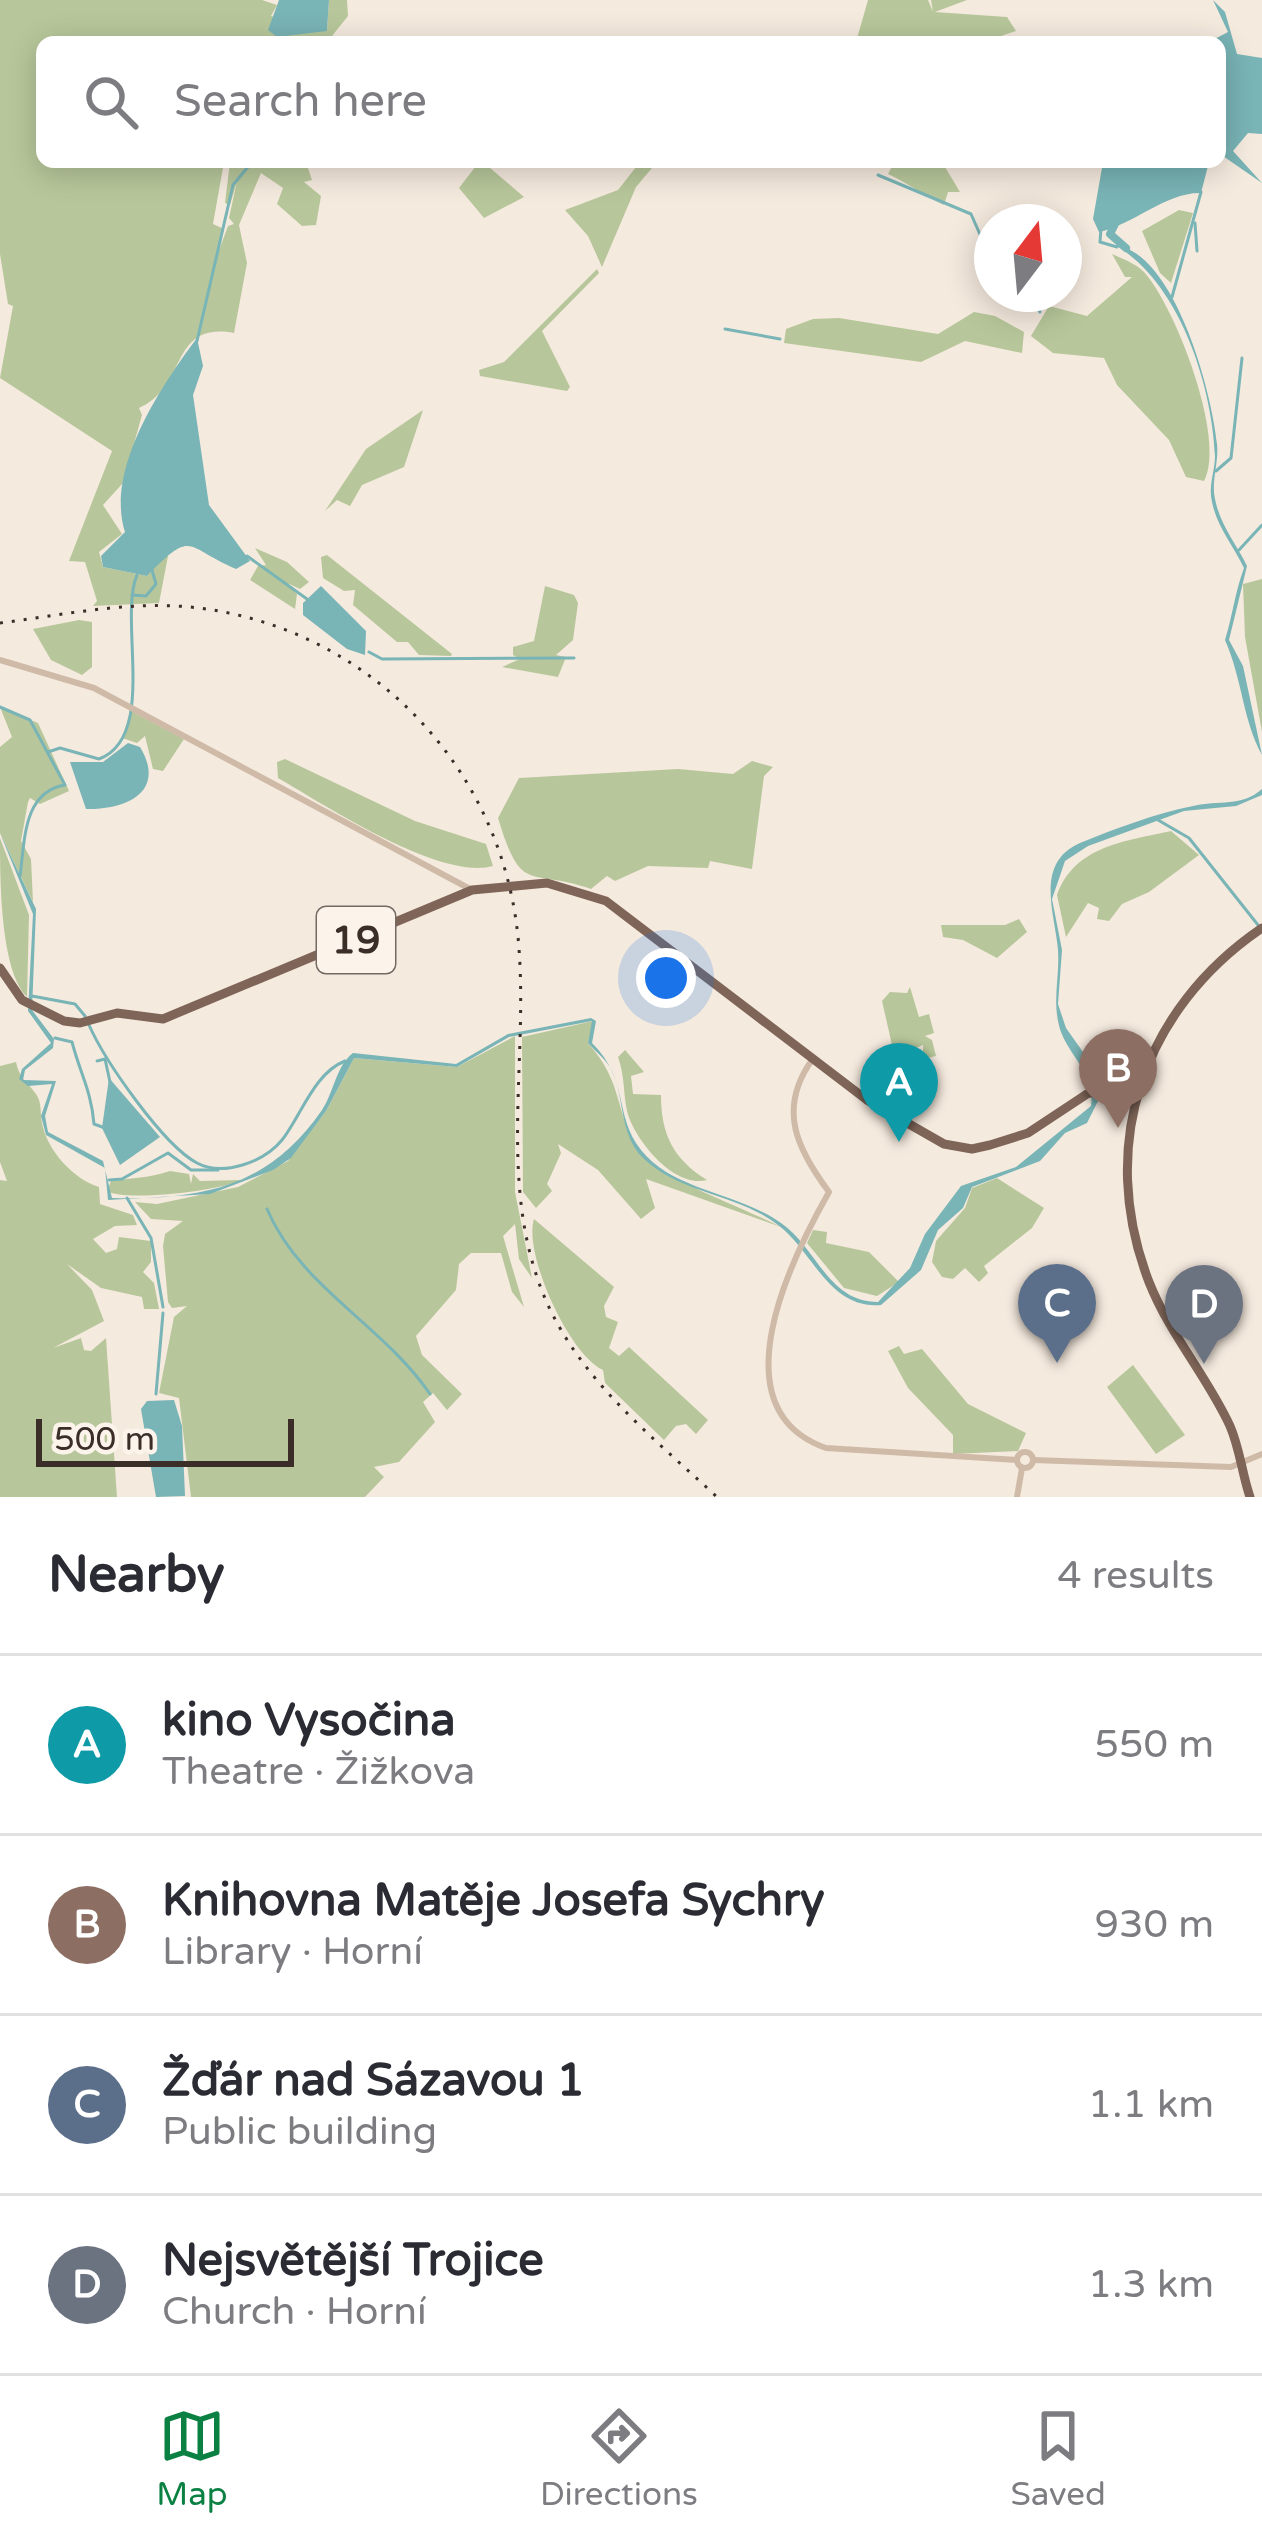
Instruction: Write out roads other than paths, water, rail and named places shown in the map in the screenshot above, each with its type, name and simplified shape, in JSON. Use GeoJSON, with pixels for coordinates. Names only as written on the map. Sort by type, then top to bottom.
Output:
{"type":"FeatureCollection","features":[{"type":"Feature","properties":{"kind":"main road","name":"19"},"geometry":{"type":"LineString","coordinates":[[0,968],[30,1005],[64,1021],[88,1022],[117,1013],[156,1019],[182,1014],[472,890],[566,885],[606,901],[867,1100],[935,1141],[972,1149],[1028,1133],[1087,1094],[1140,1088]]}},
{"type":"Feature","properties":{"kind":"main road"},"geometry":{"type":"LineString","coordinates":[[1250,1497],[1228,1424],[1163,1314],[1138,1247],[1131,1175],[1140,1088],[1156,1040],[1205,972],[1260,929]]}},
{"type":"Feature","properties":{"kind":"street"},"geometry":{"type":"LineString","coordinates":[[0,660],[94,688],[472,890]]}},
{"type":"Feature","properties":{"kind":"street"},"geometry":{"type":"LineString","coordinates":[[813,1059],[800,1078],[792,1115],[798,1144],[829,1192],[776,1307],[771,1398],[812,1442],[833,1450],[1016,1460],[1025,1452],[1033,1460]]}},
{"type":"Feature","properties":{"kind":"street"},"geometry":{"type":"LineString","coordinates":[[1017,1497],[1022,1468],[1033,1460],[1241,1464],[1262,1454]]}},
{"type":"Feature","properties":{"kind":"street"},"geometry":{"type":"LineString","coordinates":[[1016,1460],[1022,1468]]}},
{"type":"Feature","properties":{"kind":"water"},"geometry":{"type":"Polygon","coordinates":[[[279,0],[329,0],[327,31],[276,36],[268,30],[279,0]]]}},
{"type":"Feature","properties":{"kind":"water"},"geometry":{"type":"Polygon","coordinates":[[[1213,0],[1225,12],[1237,54],[1262,58],[1262,134],[1248,133],[1233,151],[1262,183],[1226,158],[1226,36],[1220,36],[1228,32],[1213,0]]]}},
{"type":"Feature","properties":{"kind":"water"},"geometry":{"type":"Polygon","coordinates":[[[1102,168],[1207,168],[1201,193],[1175,198],[1099,232],[1093,219],[1102,168]]]}},
{"type":"Feature","properties":{"kind":"water"},"geometry":{"type":"Polygon","coordinates":[[[1115,245],[1136,254],[1156,272],[1187,328],[1198,360],[1217,444],[1217,508],[1247,566],[1229,640],[1243,666],[1262,755],[1225,640],[1244,568],[1212,502],[1215,456],[1199,367],[1157,283],[1115,245]]]}},
{"type":"Feature","properties":{"kind":"water"},"geometry":{"type":"Polygon","coordinates":[[[197,338],[203,366],[193,395],[209,505],[250,561],[236,569],[190,546],[173,552],[147,576],[103,567],[101,556],[125,532],[123,482],[140,430],[197,338]]]}},
{"type":"Feature","properties":{"kind":"water"},"geometry":{"type":"Polygon","coordinates":[[[321,586],[366,631],[365,655],[347,649],[303,615],[303,603],[321,586]]]}},
{"type":"Feature","properties":{"kind":"water"},"geometry":{"type":"Polygon","coordinates":[[[128,743],[140,747],[147,763],[145,787],[128,802],[86,809],[70,762],[103,762],[128,743]]]}},
{"type":"Feature","properties":{"kind":"water"},"geometry":{"type":"Polygon","coordinates":[[[1262,789],[1262,795],[1236,806],[1184,811],[1088,846],[1065,861],[1052,899],[1062,950],[1058,1004],[1066,1028],[1100,1076],[1102,1093],[1087,1123],[1065,1133],[1040,1161],[972,1187],[963,1208],[938,1230],[921,1270],[881,1305],[849,1299],[836,1290],[794,1240],[767,1217],[675,1180],[643,1158],[626,1127],[616,1083],[632,1137],[655,1164],[765,1213],[793,1234],[835,1284],[861,1300],[878,1302],[910,1268],[925,1234],[961,1186],[1016,1167],[1091,1106],[1089,1085],[1061,1032],[1057,1011],[1058,950],[1051,891],[1057,863],[1080,843],[1121,827],[1179,809],[1238,801],[1262,789]]]}},
{"type":"Feature","properties":{"kind":"water"},"geometry":{"type":"Polygon","coordinates":[[[0,833],[36,909],[32,1010],[54,1039],[53,1048],[25,1070],[23,1080],[56,1081],[45,1116],[48,1132],[103,1161],[105,1168],[46,1135],[41,1116],[52,1084],[28,1086],[19,1079],[22,1069],[51,1043],[28,1011],[33,914],[0,833]]]}},
{"type":"Feature","properties":{"kind":"water"},"geometry":{"type":"Polygon","coordinates":[[[591,1018],[596,1021],[592,1043],[608,1065],[588,1043],[592,1021],[509,1037],[457,1067],[354,1058],[326,1111],[291,1158],[273,1170],[210,1194],[163,1197],[231,1184],[280,1157],[322,1110],[353,1053],[456,1064],[508,1034],[591,1018]]]}},
{"type":"Feature","properties":{"kind":"water"},"geometry":{"type":"Polygon","coordinates":[[[109,1078],[160,1137],[120,1165],[102,1128],[109,1078]]]}},
{"type":"Feature","properties":{"kind":"water"},"geometry":{"type":"Polygon","coordinates":[[[105,1170],[112,1198],[143,1198],[108,1200],[105,1170]]]}},
{"type":"Feature","properties":{"kind":"water"},"geometry":{"type":"Polygon","coordinates":[[[174,1400],[182,1426],[185,1496],[156,1497],[141,1409],[147,1401],[174,1400]]]}},
{"type":"Feature","properties":{"kind":"waterway"},"geometry":{"type":"LineString","coordinates":[[197,341],[233,185],[247,168]]}},
{"type":"Feature","properties":{"kind":"waterway"},"geometry":{"type":"LineString","coordinates":[[878,175],[971,214],[974,221]]}},
{"type":"Feature","properties":{"kind":"waterway"},"geometry":{"type":"LineString","coordinates":[[1172,297],[1201,192]]}},
{"type":"Feature","properties":{"kind":"waterway"},"geometry":{"type":"LineString","coordinates":[[1117,220],[1110,234],[1126,248]]}},
{"type":"Feature","properties":{"kind":"waterway"},"geometry":{"type":"LineString","coordinates":[[1195,223],[1197,251]]}},
{"type":"Feature","properties":{"kind":"waterway"},"geometry":{"type":"LineString","coordinates":[[1101,228],[1100,242],[1117,247]]}},
{"type":"Feature","properties":{"kind":"waterway"},"geometry":{"type":"LineString","coordinates":[[725,329],[780,339]]}},
{"type":"Feature","properties":{"kind":"waterway"},"geometry":{"type":"LineString","coordinates":[[1216,471],[1231,458],[1242,358]]}},
{"type":"Feature","properties":{"kind":"waterway"},"geometry":{"type":"LineString","coordinates":[[1239,550],[1262,525]]}},
{"type":"Feature","properties":{"kind":"waterway"},"geometry":{"type":"LineString","coordinates":[[247,556],[307,599]]}},
{"type":"Feature","properties":{"kind":"waterway"},"geometry":{"type":"LineString","coordinates":[[132,595],[146,596],[156,584],[152,570]]}},
{"type":"Feature","properties":{"kind":"waterway"},"geometry":{"type":"LineString","coordinates":[[48,752],[60,748],[99,759],[117,747],[132,703],[131,619],[137,575]]}},
{"type":"Feature","properties":{"kind":"waterway"},"geometry":{"type":"LineString","coordinates":[[369,652],[382,659],[574,658]]}},
{"type":"Feature","properties":{"kind":"waterway"},"geometry":{"type":"LineString","coordinates":[[0,707],[30,720],[65,785],[51,789],[34,807],[25,833],[20,876]]}},
{"type":"Feature","properties":{"kind":"waterway"},"geometry":{"type":"LineString","coordinates":[[1158,820],[1189,838],[1258,925]]}},
{"type":"Feature","properties":{"kind":"waterway"},"geometry":{"type":"LineString","coordinates":[[32,996],[75,1004],[85,1016]]}},
{"type":"Feature","properties":{"kind":"waterway"},"geometry":{"type":"LineString","coordinates":[[89,1025],[152,1121],[183,1153],[207,1167],[243,1165],[274,1148],[316,1085],[345,1061]]}},
{"type":"Feature","properties":{"kind":"waterway"},"geometry":{"type":"LineString","coordinates":[[55,1038],[72,1042],[94,1124],[105,1128]]}},
{"type":"Feature","properties":{"kind":"waterway"},"geometry":{"type":"LineString","coordinates":[[97,1061],[105,1059],[110,1082]]}},
{"type":"Feature","properties":{"kind":"waterway"},"geometry":{"type":"LineString","coordinates":[[109,1180],[122,1179],[168,1153],[191,1170],[218,1170]]}},
{"type":"Feature","properties":{"kind":"waterway"},"geometry":{"type":"LineString","coordinates":[[127,1198],[151,1238],[163,1307]]}},
{"type":"Feature","properties":{"kind":"waterway"},"geometry":{"type":"LineString","coordinates":[[267,1209],[300,1261],[411,1369],[430,1394]]}},
{"type":"Feature","properties":{"kind":"waterway"},"geometry":{"type":"LineString","coordinates":[[156,1394],[163,1313]]}},
{"type":"Feature","properties":{"kind":"railway"},"geometry":{"type":"LineString","coordinates":[[0,623],[142,606],[190,607],[255,620],[315,643],[370,676],[417,718],[457,767],[488,823],[509,884],[521,989],[520,1195],[536,1274],[549,1308],[567,1340],[611,1396],[717,1497]]}},
{"type":"Feature","properties":{"kind":"place","name":"Knihovna Matěje Josefa Sychry"},"geometry":{"type":"Point","coordinates":[1118,1128]}},
{"type":"Feature","properties":{"kind":"place","name":"kino Vysočina"},"geometry":{"type":"Point","coordinates":[899,1142]}},
{"type":"Feature","properties":{"kind":"place","name":"Žďár nad Sázavou 1"},"geometry":{"type":"Point","coordinates":[1057,1363]}},
{"type":"Feature","properties":{"kind":"place","name":"Nejsvětější Trojice"},"geometry":{"type":"Point","coordinates":[1204,1364]}}]}
